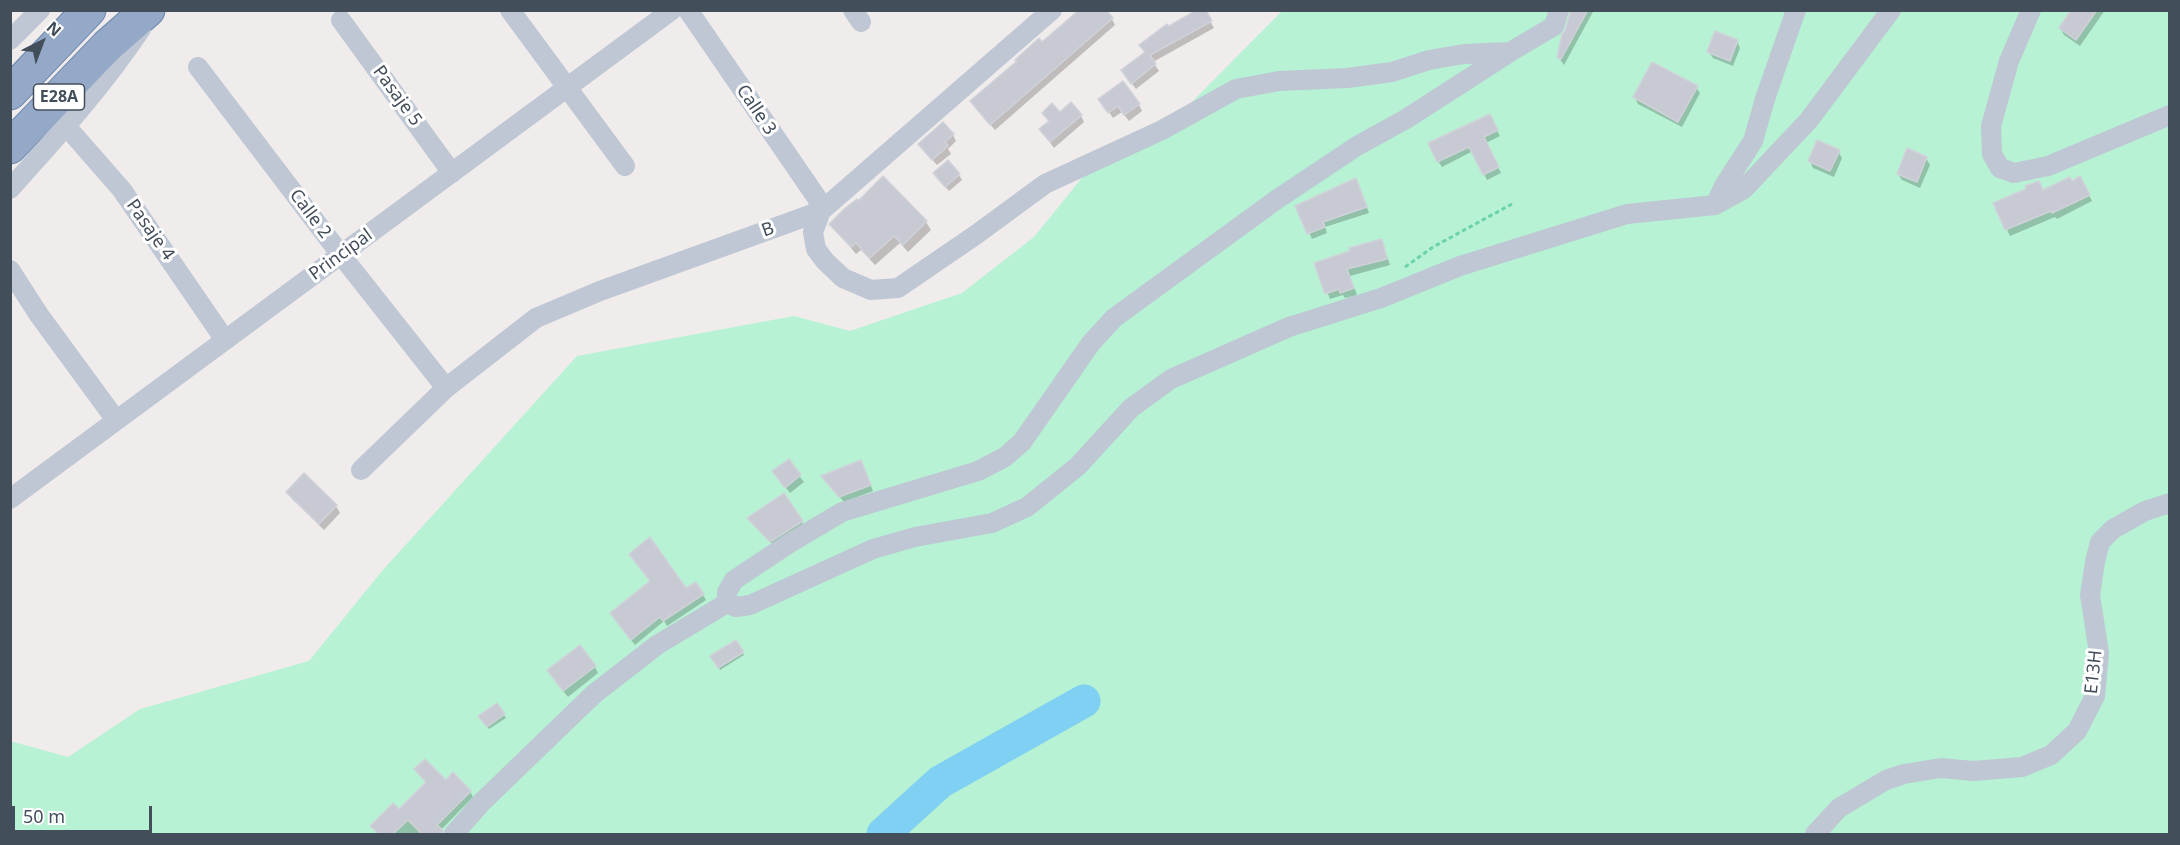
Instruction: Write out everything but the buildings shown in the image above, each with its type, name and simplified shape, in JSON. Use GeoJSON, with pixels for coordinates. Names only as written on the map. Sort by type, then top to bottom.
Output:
{"type":"FeatureCollection","features":[{"type":"Feature","properties":{"kind":"highway","name":"E28A"},"geometry":{"type":"LineString","coordinates":[[10,147],[107,46],[150,10]]}},
{"type":"Feature","properties":{"kind":"highway","name":"E28A"},"geometry":{"type":"LineString","coordinates":[[10,93],[86,14]]}},
{"type":"Feature","properties":{"kind":"street"},"geometry":{"type":"LineString","coordinates":[[10,40],[40,10]]}},
{"type":"Feature","properties":{"kind":"street"},"geometry":{"type":"LineString","coordinates":[[10,189],[66,126],[126,51],[150,10]]}},
{"type":"Feature","properties":{"kind":"street"},"geometry":{"type":"LineString","coordinates":[[510,10],[625,166]]}},
{"type":"Feature","properties":{"kind":"street","name":"Principal"},"geometry":{"type":"LineString","coordinates":[[10,499],[672,10]]}},
{"type":"Feature","properties":{"kind":"street","name":"Calle 3"},"geometry":{"type":"LineString","coordinates":[[688,10],[817,198],[821,211]]}},
{"type":"Feature","properties":{"kind":"street","name":"B"},"geometry":{"type":"LineString","coordinates":[[446,388],[536,318],[600,291],[821,211],[1052,10]]}},
{"type":"Feature","properties":{"kind":"street"},"geometry":{"type":"LineString","coordinates":[[727,603],[727,591],[734,580],[842,512],[978,471],[1005,457],[1022,442],[1091,343],[1114,318],[1276,200],[1357,146],[1406,119],[1554,26],[1559,10]]}},
{"type":"Feature","properties":{"kind":"street"},"geometry":{"type":"LineString","coordinates":[[1715,205],[1724,186],[1753,141],[1796,10]]}},
{"type":"Feature","properties":{"kind":"street"},"geometry":{"type":"LineString","coordinates":[[727,603],[736,607],[750,605],[873,549],[915,537],[992,523],[1027,507],[1077,466],[1131,408],[1171,379],[1289,327],[1381,298],[1460,266],[1627,214],[1715,205],[1744,189],[1809,120],[1891,10]]}},
{"type":"Feature","properties":{"kind":"street"},"geometry":{"type":"LineString","coordinates":[[2031,10],[2009,61],[1991,126],[1992,154],[2000,168],[2014,173],[2048,166],[2169,115]]}},
{"type":"Feature","properties":{"kind":"street","name":"Pasaje 5"},"geometry":{"type":"LineString","coordinates":[[341,20],[452,173]]}},
{"type":"Feature","properties":{"kind":"street"},"geometry":{"type":"LineString","coordinates":[[821,211],[813,232],[816,249],[825,261],[843,278],[871,290],[898,288],[977,234],[1044,184],[1162,130],[1236,89],[1279,81],[1347,78],[1392,72],[1429,60],[1464,54],[1510,52]]}},
{"type":"Feature","properties":{"kind":"street","name":"Calle 2"},"geometry":{"type":"LineString","coordinates":[[198,67],[446,388]]}},
{"type":"Feature","properties":{"kind":"street","name":"Pasaje 4"},"geometry":{"type":"LineString","coordinates":[[66,126],[122,190],[225,340]]}},
{"type":"Feature","properties":{"kind":"street"},"geometry":{"type":"LineString","coordinates":[[10,270],[39,315],[116,420]]}},
{"type":"Feature","properties":{"kind":"street"},"geometry":{"type":"LineString","coordinates":[[361,470],[446,388]]}},
{"type":"Feature","properties":{"kind":"street","name":"E13H"},"geometry":{"type":"LineString","coordinates":[[1815,834],[1839,808],[1886,780],[1904,774],[1941,768],[1973,771],[2022,767],[2051,755],[2077,731],[2095,696],[2099,653],[2090,596],[2100,542],[2114,529],[2134,517],[2169,503]]}},
{"type":"Feature","properties":{"kind":"street"},"geometry":{"type":"LineString","coordinates":[[454,834],[482,802],[594,694],[657,645],[727,603]]}},
{"type":"Feature","properties":{"kind":"path"},"geometry":{"type":"LineString","coordinates":[[1381,298],[1384,288],[1393,277],[1414,259],[1512,204]]}},
{"type":"Feature","properties":{"kind":"green space"},"geometry":{"type":"Polygon","coordinates":[[[1282,11],[2169,11],[2169,834],[11,834],[10,741],[68,757],[140,709],[309,661],[382,571],[577,356],[794,316],[850,331],[962,293],[1034,237],[1094,163],[1190,104],[1282,11]]]}},
{"type":"Feature","properties":{"kind":"waterway"},"geometry":{"type":"LineString","coordinates":[[883,834],[940,782],[1084,701]]}}]}
